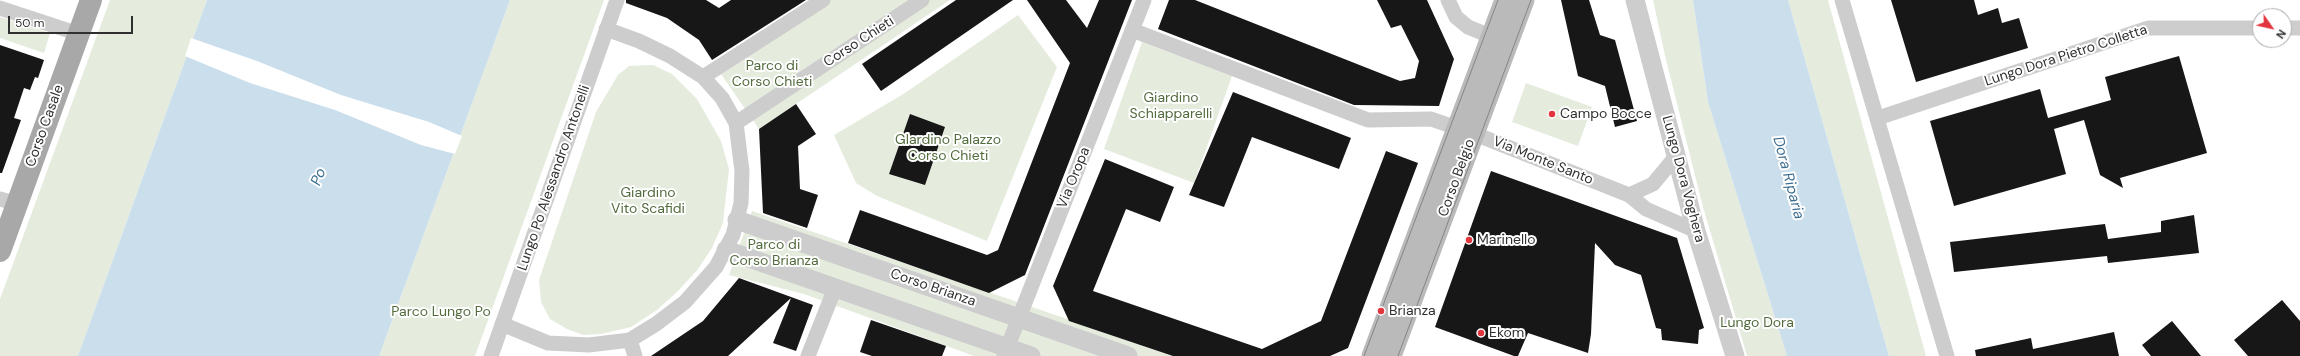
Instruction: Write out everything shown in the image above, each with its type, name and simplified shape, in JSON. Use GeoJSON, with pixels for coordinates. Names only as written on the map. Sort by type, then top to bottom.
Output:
{"type":"FeatureCollection","features":[{"type":"Feature","properties":{"kind":"main road","name":"Corso Casale"},"geometry":{"type":"LineString","coordinates":[[0,251],[8,201],[79,34],[91,0]]}},
{"type":"Feature","properties":{"kind":"main road","name":"Corso Belgio"},"geometry":{"type":"LineString","coordinates":[[1499,40],[1505,0]]}},
{"type":"Feature","properties":{"kind":"main road","name":"Corso Belgio"},"geometry":{"type":"LineString","coordinates":[[1372,356],[1465,130],[1499,40],[1524,0]]}},
{"type":"Feature","properties":{"kind":"main road","name":"Corso Belgio"},"geometry":{"type":"LineString","coordinates":[[1391,356],[1465,130]]}},
{"type":"Feature","properties":{"kind":"street","name":"Lungo Po Alessandro Antonelli"},"geometry":{"type":"LineString","coordinates":[[491,356],[617,0]]}},
{"type":"Feature","properties":{"kind":"street"},"geometry":{"type":"LineString","coordinates":[[703,77],[823,0]]}},
{"type":"Feature","properties":{"kind":"street","name":"Corso Chieti"},"geometry":{"type":"LineString","coordinates":[[736,123],[922,0]]}},
{"type":"Feature","properties":{"kind":"street","name":"Via Oropa"},"geometry":{"type":"LineString","coordinates":[[1006,352],[1144,0]]}},
{"type":"Feature","properties":{"kind":"street"},"geometry":{"type":"LineString","coordinates":[[1448,0],[1456,17],[1468,27],[1499,40]]}},
{"type":"Feature","properties":{"kind":"street","name":"Lungo Dora Voghera"},"geometry":{"type":"LineString","coordinates":[[1636,0],[1696,231],[1735,356]]}},
{"type":"Feature","properties":{"kind":"street"},"geometry":{"type":"LineString","coordinates":[[1842,0],[1947,356]]}},
{"type":"Feature","properties":{"kind":"street"},"geometry":{"type":"LineString","coordinates":[[0,8],[79,34]]}},
{"type":"Feature","properties":{"kind":"street","name":"Lungo Dora Pietro Colletta"},"geometry":{"type":"LineString","coordinates":[[1878,118],[2148,28],[2252,28]]}},
{"type":"Feature","properties":{"kind":"street"},"geometry":{"type":"LineString","coordinates":[[502,324],[548,343],[590,345],[630,340],[656,324],[685,302],[716,267],[733,235],[741,203],[742,171],[736,123],[722,98],[703,77],[670,56],[638,41],[606,29]]}},
{"type":"Feature","properties":{"kind":"street","name":"Corso Belgio"},"geometry":{"type":"LineString","coordinates":[[1132,30],[1368,120],[1431,119],[1465,130]]}},
{"type":"Feature","properties":{"kind":"street","name":"Via Monte Santo"},"geometry":{"type":"LineString","coordinates":[[1465,130],[1629,195],[1646,208],[1696,231]]}},
{"type":"Feature","properties":{"kind":"street"},"geometry":{"type":"LineString","coordinates":[[1629,195],[1653,184],[1677,155]]}},
{"type":"Feature","properties":{"kind":"street","name":"Corso Brianza"},"geometry":{"type":"LineString","coordinates":[[737,220],[1128,356]]}},
{"type":"Feature","properties":{"kind":"street"},"geometry":{"type":"LineString","coordinates":[[726,250],[835,288],[1006,352],[1031,356]]}},
{"type":"Feature","properties":{"kind":"street"},"geometry":{"type":"LineString","coordinates":[[808,356],[835,288]]}},
{"type":"Feature","properties":{"kind":"street"},"geometry":{"type":"LineString","coordinates":[[630,340],[635,356]]}},
{"type":"Feature","properties":{"kind":"green space"},"geometry":{"type":"Polygon","coordinates":[[[110,0],[207,0],[78,356],[0,356],[0,299],[110,0]]]}},
{"type":"Feature","properties":{"kind":"green space","name":"Parco Lungo Po"},"geometry":{"type":"Polygon","coordinates":[[[510,0],[604,0],[475,356],[379,356],[510,0]]]}},
{"type":"Feature","properties":{"kind":"green space","name":"Parco di Corso Chieti"},"geometry":{"type":"Polygon","coordinates":[[[816,0],[950,0],[759,129],[714,64],[816,0]]]}},
{"type":"Feature","properties":{"kind":"green space","name":"Lungo Dora"},"geometry":{"type":"Polygon","coordinates":[[[1653,0],[1693,0],[1708,102],[1787,356],[1747,356],[1703,207],[1666,60],[1653,0]]]}},
{"type":"Feature","properties":{"kind":"green space"},"geometry":{"type":"Polygon","coordinates":[[[1788,0],[1828,0],[1926,356],[1889,356],[1788,0]]]}},
{"type":"Feature","properties":{"kind":"green space","name":"GIardino Palazzo Corso Chieti"},"geometry":{"type":"Polygon","coordinates":[[[1018,15],[1057,67],[987,241],[877,196],[856,183],[834,135],[905,93],[1018,15]]]}},
{"type":"Feature","properties":{"kind":"green space"},"geometry":{"type":"Polygon","coordinates":[[[0,17],[50,33],[44,53],[0,38],[0,17]]]}},
{"type":"Feature","properties":{"kind":"green space","name":"Giardino Schiapparelli"},"geometry":{"type":"Polygon","coordinates":[[[1142,42],[1232,76],[1194,183],[1104,149],[1142,42]]]}},
{"type":"Feature","properties":{"kind":"green space","name":"Giardino Vito Scafidi"},"geometry":{"type":"Polygon","coordinates":[[[653,65],[672,74],[697,99],[721,141],[729,169],[723,223],[712,248],[698,269],[678,291],[657,310],[631,327],[601,334],[583,335],[567,329],[550,319],[541,302],[539,280],[596,112],[618,75],[629,66],[653,65]]]}},
{"type":"Feature","properties":{"kind":"green space","name":"Campo Bocce"},"geometry":{"type":"Polygon","coordinates":[[[1526,83],[1592,107],[1578,146],[1512,122],[1526,83]]]}},
{"type":"Feature","properties":{"kind":"green space","name":"Parco di Corso Brianza"},"geometry":{"type":"Polygon","coordinates":[[[752,211],[1175,356],[974,356],[804,294],[729,275],[752,211]]]}},
{"type":"Feature","properties":{"kind":"water","name":"Po"},"geometry":{"type":"Polygon","coordinates":[[[207,0],[510,0],[379,356],[78,356],[207,0]]]}},
{"type":"Feature","properties":{"kind":"water","name":"Dora Riparia"},"geometry":{"type":"Polygon","coordinates":[[[1693,0],[1788,0],[1889,356],[1787,356],[1708,102],[1693,0]]]}},
{"type":"Feature","properties":{"kind":"pier"},"geometry":{"type":"Polygon","coordinates":[[[191,38],[257,61],[341,95],[429,122],[462,136],[455,154],[421,145],[335,110],[250,83],[185,56],[191,38]]]}},
{"type":"Feature","properties":{"kind":"building"},"geometry":{"type":"Polygon","coordinates":[[[626,0],[706,0],[719,8],[731,0],[806,0],[712,60],[699,40],[667,18],[626,3],[626,0]]]}},
{"type":"Feature","properties":{"kind":"building"},"geometry":{"type":"Polygon","coordinates":[[[956,0],[1013,0],[881,91],[862,64],[956,0]]]}},
{"type":"Feature","properties":{"kind":"building"},"geometry":{"type":"Polygon","coordinates":[[[1027,0],[1066,0],[1087,28],[1099,0],[1132,0],[1025,275],[989,293],[848,243],[860,210],[987,255],[998,250],[1070,63],[1027,0]]]}},
{"type":"Feature","properties":{"kind":"building"},"geometry":{"type":"Polygon","coordinates":[[[1169,0],[1195,0],[1400,81],[1415,78],[1419,61],[1401,25],[1391,28],[1377,0],[1427,0],[1454,59],[1439,106],[1354,105],[1158,29],[1169,0]]]}},
{"type":"Feature","properties":{"kind":"building"},"geometry":{"type":"Polygon","coordinates":[[[1561,0],[1589,0],[1600,35],[1615,40],[1637,121],[1615,127],[1605,86],[1578,76],[1561,0]]]}},
{"type":"Feature","properties":{"kind":"building"},"geometry":{"type":"Polygon","coordinates":[[[1891,0],[1974,0],[1978,15],[1998,8],[2002,23],[2019,18],[2028,48],[1916,82],[1891,0]]]}},
{"type":"Feature","properties":{"kind":"building"},"geometry":{"type":"Polygon","coordinates":[[[0,45],[44,60],[38,78],[35,77],[30,90],[24,88],[14,118],[21,120],[2,173],[0,173],[0,45]]]}},
{"type":"Feature","properties":{"kind":"building"},"geometry":{"type":"Polygon","coordinates":[[[2179,56],[2207,153],[2120,178],[2123,188],[2100,175],[2084,120],[2054,129],[2066,174],[1954,206],[1930,121],[2040,89],[2048,118],[2111,100],[2105,77],[2179,56]]]}},
{"type":"Feature","properties":{"kind":"building"},"geometry":{"type":"Polygon","coordinates":[[[1233,92],[1351,138],[1339,169],[1252,137],[1224,207],[1189,195],[1233,92]]]}},
{"type":"Feature","properties":{"kind":"building"},"geometry":{"type":"Polygon","coordinates":[[[796,104],[816,134],[798,146],[800,189],[818,195],[807,228],[763,213],[759,129],[796,104]]]}},
{"type":"Feature","properties":{"kind":"building"},"geometry":{"type":"Polygon","coordinates":[[[910,114],[945,127],[925,185],[889,174],[910,114]]]}},
{"type":"Feature","properties":{"kind":"building"},"geometry":{"type":"Polygon","coordinates":[[[1386,151],[1418,163],[1348,348],[1330,356],[1173,356],[1069,321],[1053,286],[1105,159],[1174,187],[1160,222],[1126,209],[1093,291],[1262,349],[1321,321],[1386,151]]]}},
{"type":"Feature","properties":{"kind":"building"},"geometry":{"type":"Polygon","coordinates":[[[1491,171],[1677,238],[1704,328],[1699,330],[1698,344],[1662,340],[1661,329],[1656,328],[1641,275],[1615,265],[1595,243],[1591,334],[1588,353],[1528,333],[1518,356],[1514,356],[1435,327],[1491,171]]]}},
{"type":"Feature","properties":{"kind":"building"},"geometry":{"type":"Polygon","coordinates":[[[2194,215],[2199,253],[2108,263],[2107,256],[1954,272],[1950,242],[2105,224],[2108,239],[2161,232],[2161,221],[2194,215]]]}},
{"type":"Feature","properties":{"kind":"building"},"geometry":{"type":"Polygon","coordinates":[[[739,278],[813,305],[796,351],[773,343],[791,298],[728,356],[651,356],[703,321],[739,278]]]}},
{"type":"Feature","properties":{"kind":"building"},"geometry":{"type":"Polygon","coordinates":[[[2282,300],[2300,321],[2300,356],[2248,356],[2234,340],[2282,300]]]}},
{"type":"Feature","properties":{"kind":"building"},"geometry":{"type":"Polygon","coordinates":[[[871,320],[946,346],[942,356],[872,356],[860,352],[871,320]]]}},
{"type":"Feature","properties":{"kind":"building"},"geometry":{"type":"Polygon","coordinates":[[[2172,321],[2201,356],[2151,356],[2142,345],[2172,321]]]}},
{"type":"Feature","properties":{"kind":"building"},"geometry":{"type":"Polygon","coordinates":[[[2114,332],[2119,356],[1976,356],[1975,350],[2031,338],[2033,349],[2114,332]]]}},
{"type":"Feature","properties":{"kind":"tram line"},"geometry":{"type":"LineString","coordinates":[[1364,356],[1498,0]]}},
{"type":"Feature","properties":{"kind":"tram line"},"geometry":{"type":"LineString","coordinates":[[1398,356],[1531,0]]}},
{"type":"Feature","properties":{"kind":"place","name":"Campo Bocce"},"geometry":{"type":"Point","coordinates":[1552,114]}},
{"type":"Feature","properties":{"kind":"place","name":"Marinello"},"geometry":{"type":"Point","coordinates":[1469,240]}},
{"type":"Feature","properties":{"kind":"place","name":"Brianza"},"geometry":{"type":"Point","coordinates":[1381,311]}},
{"type":"Feature","properties":{"kind":"place","name":"Ekom"},"geometry":{"type":"Point","coordinates":[1481,333]}}]}
